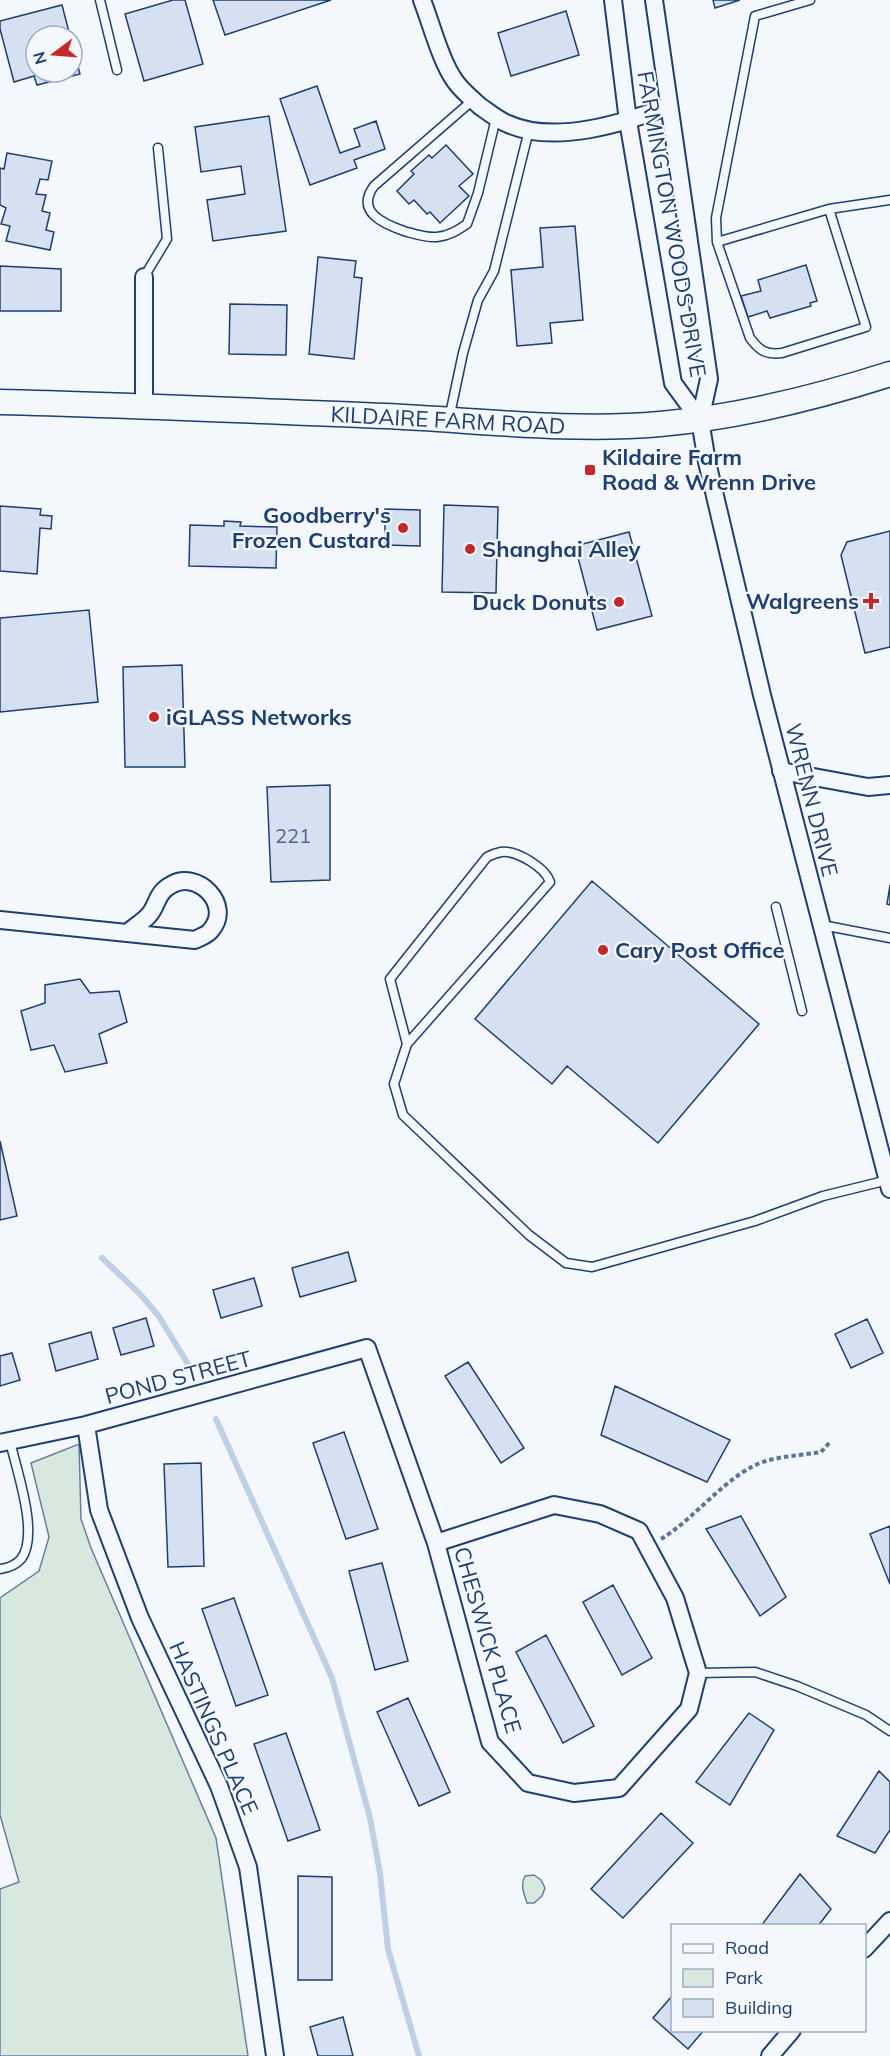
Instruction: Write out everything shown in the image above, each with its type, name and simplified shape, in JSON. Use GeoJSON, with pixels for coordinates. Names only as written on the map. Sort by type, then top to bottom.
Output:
{"type":"FeatureCollection","features":[{"type":"Feature","properties":{"kind":"main road","name":"KILDAIRE FARM ROAD"},"geometry":{"type":"LineString","coordinates":[[0,402],[448,419],[566,427],[658,424],[700,420],[789,402],[890,374]]}},
{"type":"Feature","properties":{"kind":"street"},"geometry":{"type":"LineString","coordinates":[[422,0],[454,81],[473,100],[496,118],[510,125],[529,130],[564,132],[592,129],[628,121],[669,106]]}},
{"type":"Feature","properties":{"kind":"street","name":"FARMINGTON WOODS DRIVE"},"geometry":{"type":"LineString","coordinates":[[613,0],[628,121],[673,383],[700,420]]}},
{"type":"Feature","properties":{"kind":"street","name":"FARMINGTON WOODS DRIVE"},"geometry":{"type":"LineString","coordinates":[[654,0],[709,379],[700,420]]}},
{"type":"Feature","properties":{"kind":"street"},"geometry":{"type":"LineString","coordinates":[[144,277],[144,406]]}},
{"type":"Feature","properties":{"kind":"street","name":"WRENN DRIVE"},"geometry":{"type":"LineString","coordinates":[[700,420],[718,508],[781,771],[889,1183]]}},
{"type":"Feature","properties":{"kind":"street"},"geometry":{"type":"LineString","coordinates":[[781,771],[868,787],[890,785]]}},
{"type":"Feature","properties":{"kind":"street"},"geometry":{"type":"LineString","coordinates":[[0,920],[195,940],[210,932],[217,920],[218,909],[213,895],[201,886],[188,880],[173,883],[160,892],[151,914],[127,933]]}},
{"type":"Feature","properties":{"kind":"street","name":"POND STREET"},"geometry":{"type":"LineString","coordinates":[[5,1442],[86,1425],[367,1348]]}},
{"type":"Feature","properties":{"kind":"street","name":"CHESWICK PLACE"},"geometry":{"type":"LineString","coordinates":[[367,1348],[436,1543],[490,1742],[528,1783],[574,1793],[619,1788],[689,1709],[698,1673],[675,1598],[639,1531],[600,1514],[554,1505],[436,1543]]}},
{"type":"Feature","properties":{"kind":"street","name":"HASTINGS PLACE"},"geometry":{"type":"LineString","coordinates":[[86,1425],[99,1510],[140,1618],[219,1786],[248,1867],[275,2056]]}},
{"type":"Feature","properties":{"kind":"street"},"geometry":{"type":"LineString","coordinates":[[866,1947],[890,1921]]}},
{"type":"Feature","properties":{"kind":"street"},"geometry":{"type":"LineString","coordinates":[[770,2056],[791,2032]]}},
{"type":"Feature","properties":{"kind":"lane"},"geometry":{"type":"LineString","coordinates":[[100,0],[117,70]]}},
{"type":"Feature","properties":{"kind":"lane"},"geometry":{"type":"LineString","coordinates":[[810,0],[754,16],[716,218],[717,242],[750,338],[759,349],[769,354],[782,353],[866,327],[830,209]]}},
{"type":"Feature","properties":{"kind":"lane"},"geometry":{"type":"LineString","coordinates":[[473,100],[374,186],[368,200],[371,213],[379,222],[426,237],[450,234],[467,224],[478,193],[496,118]]}},
{"type":"Feature","properties":{"kind":"lane"},"geometry":{"type":"LineString","coordinates":[[448,419],[463,352],[478,300],[494,271],[529,130]]}},
{"type":"Feature","properties":{"kind":"lane"},"geometry":{"type":"LineString","coordinates":[[144,277],[168,239],[159,148]]}},
{"type":"Feature","properties":{"kind":"lane"},"geometry":{"type":"LineString","coordinates":[[717,242],[830,209],[888,200],[890,211]]}},
{"type":"Feature","properties":{"kind":"lane"},"geometry":{"type":"LineString","coordinates":[[407,1044],[390,979],[486,857],[502,852],[521,855],[548,875],[550,882],[407,1044],[394,1084],[403,1115],[529,1235],[567,1263],[592,1267],[755,1221],[823,1196],[889,1183]]}},
{"type":"Feature","properties":{"kind":"lane"},"geometry":{"type":"LineString","coordinates":[[776,907],[802,1011]]}},
{"type":"Feature","properties":{"kind":"lane"},"geometry":{"type":"LineString","coordinates":[[821,925],[890,938]]}},
{"type":"Feature","properties":{"kind":"lane"},"geometry":{"type":"LineString","coordinates":[[0,1569],[11,1567],[21,1559],[27,1545],[27,1508],[5,1442]]}},
{"type":"Feature","properties":{"kind":"lane"},"geometry":{"type":"LineString","coordinates":[[698,1673],[755,1672],[797,1686],[866,1715],[890,1731]]}},
{"type":"Feature","properties":{"kind":"path"},"geometry":{"type":"LineString","coordinates":[[648,1548],[676,1530],[737,1476],[764,1461],[822,1452],[830,1442]]}},
{"type":"Feature","properties":{"kind":"green space"},"geometry":{"type":"Polygon","coordinates":[[[79,1444],[81,1519],[91,1548],[216,1838],[248,2056],[0,2056],[0,1889],[19,1882],[0,1815],[0,1598],[39,1571],[49,1537],[31,1463],[79,1444]]]}},
{"type":"Feature","properties":{"kind":"green space"},"geometry":{"type":"Polygon","coordinates":[[[534,1875],[541,1880],[545,1888],[542,1896],[534,1903],[527,1903],[523,1890],[524,1879],[525,1876],[534,1875]]]}},
{"type":"Feature","properties":{"kind":"building"},"geometry":{"type":"Polygon","coordinates":[[[173,0],[185,0],[203,64],[144,81],[125,14],[173,0]]]}},
{"type":"Feature","properties":{"kind":"building"},"geometry":{"type":"Polygon","coordinates":[[[213,0],[331,0],[225,35],[213,0]]]}},
{"type":"Feature","properties":{"kind":"building"},"geometry":{"type":"Polygon","coordinates":[[[713,0],[740,0],[715,8],[713,0]]]}},
{"type":"Feature","properties":{"kind":"building"},"geometry":{"type":"Polygon","coordinates":[[[62,5],[67,24],[24,24],[24,79],[14,82],[0,21],[62,5]]]}},
{"type":"Feature","properties":{"kind":"building"},"geometry":{"type":"Polygon","coordinates":[[[566,11],[579,55],[511,76],[498,33],[566,11]]]}},
{"type":"Feature","properties":{"kind":"building"},"geometry":{"type":"Polygon","coordinates":[[[317,86],[340,153],[360,146],[354,129],[376,121],[385,149],[354,160],[357,168],[310,185],[280,99],[317,86]]]}},
{"type":"Feature","properties":{"kind":"building"},"geometry":{"type":"Polygon","coordinates":[[[269,116],[286,231],[213,241],[207,200],[245,194],[241,166],[201,172],[195,127],[269,116]]]}},
{"type":"Feature","properties":{"kind":"building"},"geometry":{"type":"Polygon","coordinates":[[[446,145],[473,174],[459,186],[469,196],[440,223],[430,212],[427,214],[414,200],[409,204],[397,191],[414,174],[411,171],[429,155],[432,158],[446,145]]]}},
{"type":"Feature","properties":{"kind":"building"},"geometry":{"type":"Polygon","coordinates":[[[7,153],[52,161],[48,180],[40,179],[36,194],[46,195],[42,211],[50,213],[46,230],[54,232],[50,250],[6,241],[10,226],[1,224],[6,208],[0,205],[0,168],[4,169],[7,153]]]}},
{"type":"Feature","properties":{"kind":"building"},"geometry":{"type":"Polygon","coordinates":[[[575,226],[583,320],[550,323],[552,343],[517,346],[511,270],[543,267],[540,228],[575,226]]]}},
{"type":"Feature","properties":{"kind":"building"},"geometry":{"type":"Polygon","coordinates":[[[318,257],[356,261],[354,277],[362,278],[354,359],[309,354],[318,257]]]}},
{"type":"Feature","properties":{"kind":"building"},"geometry":{"type":"Polygon","coordinates":[[[806,265],[817,301],[810,303],[811,306],[770,318],[767,311],[748,317],[741,296],[761,291],[758,280],[806,265]]]}},
{"type":"Feature","properties":{"kind":"building"},"geometry":{"type":"Polygon","coordinates":[[[0,266],[61,269],[61,311],[0,311],[0,266]]]}},
{"type":"Feature","properties":{"kind":"building"},"geometry":{"type":"Polygon","coordinates":[[[230,304],[287,305],[286,355],[229,354],[230,304]]]}},
{"type":"Feature","properties":{"kind":"building","name":"Shanghai Alley"},"geometry":{"type":"Polygon","coordinates":[[[444,505],[498,507],[496,593],[442,592],[444,505]]]}},
{"type":"Feature","properties":{"kind":"building"},"geometry":{"type":"Polygon","coordinates":[[[0,506],[41,509],[40,515],[52,516],[51,529],[40,528],[37,574],[0,571],[0,506]]]}},
{"type":"Feature","properties":{"kind":"building","name":"Goodberry's Frozen Custard"},"geometry":{"type":"Polygon","coordinates":[[[385,509],[420,510],[420,546],[385,545],[385,509]]]}},
{"type":"Feature","properties":{"kind":"building"},"geometry":{"type":"Polygon","coordinates":[[[224,521],[241,522],[240,526],[277,527],[276,568],[189,566],[190,525],[224,526],[224,521]]]}},
{"type":"Feature","properties":{"kind":"building","name":"Walgreens"},"geometry":{"type":"Polygon","coordinates":[[[890,531],[890,647],[865,653],[841,555],[847,542],[890,531]]]}},
{"type":"Feature","properties":{"kind":"building"},"geometry":{"type":"Polygon","coordinates":[[[629,532],[652,616],[597,630],[575,546],[629,532]]]}},
{"type":"Feature","properties":{"kind":"building"},"geometry":{"type":"Polygon","coordinates":[[[89,610],[98,702],[0,712],[0,618],[89,610]]]}},
{"type":"Feature","properties":{"kind":"building","name":"iGLASS Networks"},"geometry":{"type":"Polygon","coordinates":[[[182,665],[185,767],[125,767],[123,667],[182,665]]]}},
{"type":"Feature","properties":{"kind":"building"},"geometry":{"type":"Polygon","coordinates":[[[330,785],[330,880],[271,882],[267,787],[330,785]]]}},
{"type":"Feature","properties":{"kind":"building","name":"Cary Post Office"},"geometry":{"type":"Polygon","coordinates":[[[592,881],[759,1024],[658,1143],[567,1066],[552,1084],[475,1019],[592,881]]]}},
{"type":"Feature","properties":{"kind":"building"},"geometry":{"type":"Polygon","coordinates":[[[890,885],[890,905],[887,904],[890,885]]]}},
{"type":"Feature","properties":{"kind":"building"},"geometry":{"type":"Polygon","coordinates":[[[80,979],[90,993],[119,991],[127,1022],[99,1034],[107,1063],[65,1072],[54,1045],[31,1050],[21,1011],[45,1003],[45,985],[80,979]]]}},
{"type":"Feature","properties":{"kind":"building"},"geometry":{"type":"Polygon","coordinates":[[[0,1141],[17,1216],[0,1220],[0,1141]]]}},
{"type":"Feature","properties":{"kind":"building"},"geometry":{"type":"Polygon","coordinates":[[[348,1252],[356,1281],[300,1297],[292,1268],[348,1252]]]}},
{"type":"Feature","properties":{"kind":"building"},"geometry":{"type":"Polygon","coordinates":[[[254,1278],[262,1306],[221,1318],[213,1290],[254,1278]]]}},
{"type":"Feature","properties":{"kind":"building"},"geometry":{"type":"Polygon","coordinates":[[[146,1318],[154,1346],[121,1355],[113,1328],[146,1318]]]}},
{"type":"Feature","properties":{"kind":"building"},"geometry":{"type":"Polygon","coordinates":[[[867,1319],[883,1353],[851,1368],[835,1334],[867,1319]]]}},
{"type":"Feature","properties":{"kind":"building"},"geometry":{"type":"Polygon","coordinates":[[[91,1332],[98,1359],[56,1371],[49,1344],[91,1332]]]}},
{"type":"Feature","properties":{"kind":"building"},"geometry":{"type":"Polygon","coordinates":[[[12,1353],[20,1380],[0,1386],[0,1356],[12,1353]]]}},
{"type":"Feature","properties":{"kind":"building"},"geometry":{"type":"Polygon","coordinates":[[[468,1362],[524,1448],[501,1463],[445,1376],[468,1362]]]}},
{"type":"Feature","properties":{"kind":"building"},"geometry":{"type":"Polygon","coordinates":[[[615,1386],[730,1440],[707,1482],[601,1435],[615,1386]]]}},
{"type":"Feature","properties":{"kind":"building"},"geometry":{"type":"Polygon","coordinates":[[[344,1432],[378,1529],[346,1539],[313,1443],[344,1432]]]}},
{"type":"Feature","properties":{"kind":"building"},"geometry":{"type":"Polygon","coordinates":[[[201,1463],[204,1566],[168,1567],[164,1464],[201,1463]]]}},
{"type":"Feature","properties":{"kind":"building"},"geometry":{"type":"Polygon","coordinates":[[[741,1516],[786,1597],[760,1616],[706,1529],[741,1516]]]}},
{"type":"Feature","properties":{"kind":"building"},"geometry":{"type":"Polygon","coordinates":[[[890,1526],[890,1584],[870,1534],[890,1526]]]}},
{"type":"Feature","properties":{"kind":"building"},"geometry":{"type":"Polygon","coordinates":[[[382,1563],[408,1661],[375,1670],[349,1571],[382,1563]]]}},
{"type":"Feature","properties":{"kind":"building"},"geometry":{"type":"Polygon","coordinates":[[[613,1585],[652,1658],[622,1675],[583,1602],[613,1585]]]}},
{"type":"Feature","properties":{"kind":"building"},"geometry":{"type":"Polygon","coordinates":[[[234,1598],[268,1695],[236,1706],[202,1609],[234,1598]]]}},
{"type":"Feature","properties":{"kind":"building"},"geometry":{"type":"Polygon","coordinates":[[[546,1635],[594,1726],[563,1743],[516,1652],[546,1635]]]}},
{"type":"Feature","properties":{"kind":"building"},"geometry":{"type":"Polygon","coordinates":[[[408,1698],[450,1792],[419,1806],[377,1712],[408,1698]]]}},
{"type":"Feature","properties":{"kind":"building"},"geometry":{"type":"Polygon","coordinates":[[[749,1713],[774,1730],[730,1805],[696,1782],[749,1713]]]}},
{"type":"Feature","properties":{"kind":"building"},"geometry":{"type":"Polygon","coordinates":[[[286,1733],[320,1830],[288,1841],[254,1744],[286,1733]]]}},
{"type":"Feature","properties":{"kind":"building"},"geometry":{"type":"Polygon","coordinates":[[[879,1771],[890,1782],[890,1830],[875,1853],[837,1836],[879,1771]]]}},
{"type":"Feature","properties":{"kind":"building"},"geometry":{"type":"Polygon","coordinates":[[[661,1813],[693,1843],[623,1918],[591,1889],[661,1813]]]}},
{"type":"Feature","properties":{"kind":"building"},"geometry":{"type":"Polygon","coordinates":[[[800,1874],[831,1909],[820,1924],[762,1924],[800,1874]]]}},
{"type":"Feature","properties":{"kind":"building"},"geometry":{"type":"Polygon","coordinates":[[[298,1876],[332,1877],[332,1980],[298,1980],[298,1876]]]}},
{"type":"Feature","properties":{"kind":"building"},"geometry":{"type":"Polygon","coordinates":[[[671,1997],[671,2032],[702,2032],[688,2049],[653,2018],[671,1997]]]}},
{"type":"Feature","properties":{"kind":"building"},"geometry":{"type":"Polygon","coordinates":[[[343,2017],[353,2056],[318,2056],[310,2027],[343,2017]]]}},
{"type":"Feature","properties":{"kind":"waterway"},"geometry":{"type":"LineString","coordinates":[[102,1258],[138,1292],[158,1315],[191,1369]]}},
{"type":"Feature","properties":{"kind":"waterway"},"geometry":{"type":"LineString","coordinates":[[216,1419],[332,1678],[370,1818],[380,1873],[388,1949],[419,2056]]}},
{"type":"Feature","properties":{"kind":"place","name":"Kildaire Farm Road & Wrenn Drive"},"geometry":{"type":"Point","coordinates":[590,470]}},
{"type":"Feature","properties":{"kind":"place","name":"Goodberry's Frozen Custard"},"geometry":{"type":"Point","coordinates":[403,528]}},
{"type":"Feature","properties":{"kind":"place","name":"Shanghai Alley"},"geometry":{"type":"Point","coordinates":[470,549]}},
{"type":"Feature","properties":{"kind":"place","name":"Walgreens"},"geometry":{"type":"Point","coordinates":[871,601]}},
{"type":"Feature","properties":{"kind":"place","name":"Duck Donuts"},"geometry":{"type":"Point","coordinates":[619,602]}},
{"type":"Feature","properties":{"kind":"place","name":"iGLASS Networks"},"geometry":{"type":"Point","coordinates":[154,717]}},
{"type":"Feature","properties":{"kind":"place","name":"Cary Post Office"},"geometry":{"type":"Point","coordinates":[603,950]}}]}
